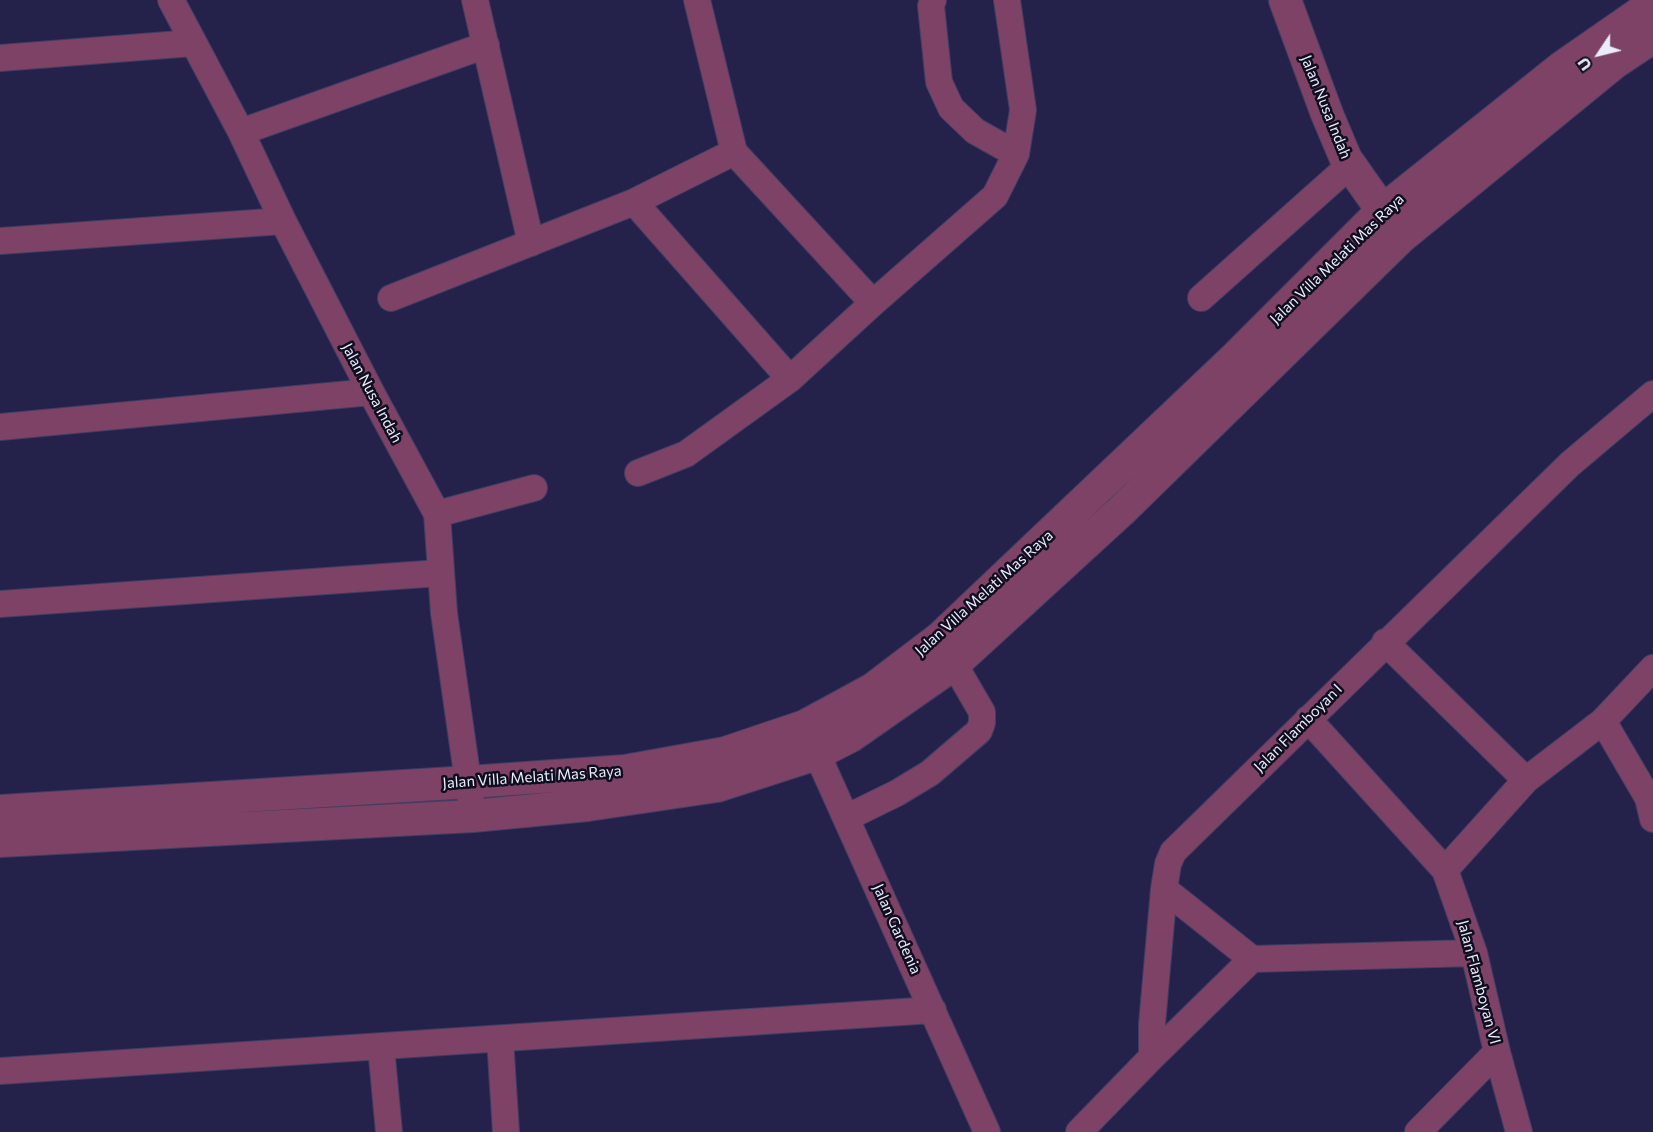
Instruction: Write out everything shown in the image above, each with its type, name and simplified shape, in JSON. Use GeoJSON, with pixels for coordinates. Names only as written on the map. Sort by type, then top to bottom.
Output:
{"type":"FeatureCollection","features":[{"type":"Feature","properties":{"kind":"street","name":"Jalan Nusa Indah"},"geometry":{"type":"LineString","coordinates":[[171,0],[241,132],[283,221],[371,392],[437,514],[440,573],[473,816]]}},
{"type":"Feature","properties":{"kind":"street"},"geometry":{"type":"LineString","coordinates":[[475,0],[531,243]]}},
{"type":"Feature","properties":{"kind":"street"},"geometry":{"type":"LineString","coordinates":[[696,0],[734,152],[873,303]]}},
{"type":"Feature","properties":{"kind":"street"},"geometry":{"type":"LineString","coordinates":[[933,0],[931,6],[939,82],[951,108],[975,131],[1016,154]]}},
{"type":"Feature","properties":{"kind":"street"},"geometry":{"type":"LineString","coordinates":[[638,472],[686,454],[790,379],[995,196],[1016,154],[1023,110],[1007,0]]}},
{"type":"Feature","properties":{"kind":"street","name":"Jalan Nusa Indah"},"geometry":{"type":"LineString","coordinates":[[1285,0],[1327,114],[1349,166],[1401,237]]}},
{"type":"Feature","properties":{"kind":"street","name":"Jalan Villa Melati Mas Raya"},"geometry":{"type":"LineString","coordinates":[[0,841],[473,816],[588,805],[717,786],[811,740],[873,688],[940,638],[1237,356],[1382,211],[1561,68],[1653,4]]}},
{"type":"Feature","properties":{"kind":"street","name":"Jalan Villa Melati Mas Raya"},"geometry":{"type":"LineString","coordinates":[[0,811],[625,771],[725,753],[851,736],[954,664],[1121,511],[1401,237],[1614,63],[1653,37]]}},
{"type":"Feature","properties":{"kind":"street"},"geometry":{"type":"LineString","coordinates":[[0,58],[193,43]]}},
{"type":"Feature","properties":{"kind":"street"},"geometry":{"type":"LineString","coordinates":[[241,132],[486,45]]}},
{"type":"Feature","properties":{"kind":"street"},"geometry":{"type":"LineString","coordinates":[[391,298],[634,202],[734,152]]}},
{"type":"Feature","properties":{"kind":"street"},"geometry":{"type":"LineString","coordinates":[[1201,298],[1349,166]]}},
{"type":"Feature","properties":{"kind":"street"},"geometry":{"type":"LineString","coordinates":[[634,202],[790,379]]}},
{"type":"Feature","properties":{"kind":"street"},"geometry":{"type":"LineString","coordinates":[[0,241],[283,221]]}},
{"type":"Feature","properties":{"kind":"street"},"geometry":{"type":"LineString","coordinates":[[0,428],[371,392]]}},
{"type":"Feature","properties":{"kind":"street","name":"Jalan Flamboyan I"},"geometry":{"type":"LineString","coordinates":[[1152,1057],[1152,1024],[1164,889],[1168,864],[1173,852],[1385,642],[1570,464],[1653,394]]}},
{"type":"Feature","properties":{"kind":"street"},"geometry":{"type":"LineString","coordinates":[[437,514],[534,488]]}},
{"type":"Feature","properties":{"kind":"street"},"geometry":{"type":"LineString","coordinates":[[0,604],[440,573]]}},
{"type":"Feature","properties":{"kind":"street"},"geometry":{"type":"LineString","coordinates":[[1385,642],[1526,780]]}},
{"type":"Feature","properties":{"kind":"street"},"geometry":{"type":"LineString","coordinates":[[846,818],[897,793],[930,773],[979,731],[982,712],[954,664]]}},
{"type":"Feature","properties":{"kind":"street"},"geometry":{"type":"LineString","coordinates":[[1308,719],[1445,870],[1526,780],[1603,721],[1653,668]]}},
{"type":"Feature","properties":{"kind":"street"},"geometry":{"type":"LineString","coordinates":[[1603,721],[1648,798],[1653,819]]}},
{"type":"Feature","properties":{"kind":"street","name":"Jalan Gardenia"},"geometry":{"type":"LineString","coordinates":[[811,740],[987,1132]]}},
{"type":"Feature","properties":{"kind":"street","name":"Jalan Flamboyan VI"},"geometry":{"type":"LineString","coordinates":[[1445,870],[1474,952],[1497,1052],[1519,1132]]}},
{"type":"Feature","properties":{"kind":"street"},"geometry":{"type":"LineString","coordinates":[[1164,889],[1252,960],[1474,952]]}},
{"type":"Feature","properties":{"kind":"street"},"geometry":{"type":"LineString","coordinates":[[1079,1132],[1252,960]]}},
{"type":"Feature","properties":{"kind":"street"},"geometry":{"type":"LineString","coordinates":[[0,1071],[933,1010]]}},
{"type":"Feature","properties":{"kind":"street"},"geometry":{"type":"LineString","coordinates":[[500,1039],[506,1132]]}},
{"type":"Feature","properties":{"kind":"street"},"geometry":{"type":"LineString","coordinates":[[381,1047],[389,1132]]}},
{"type":"Feature","properties":{"kind":"street"},"geometry":{"type":"LineString","coordinates":[[1418,1132],[1497,1052]]}}]}
